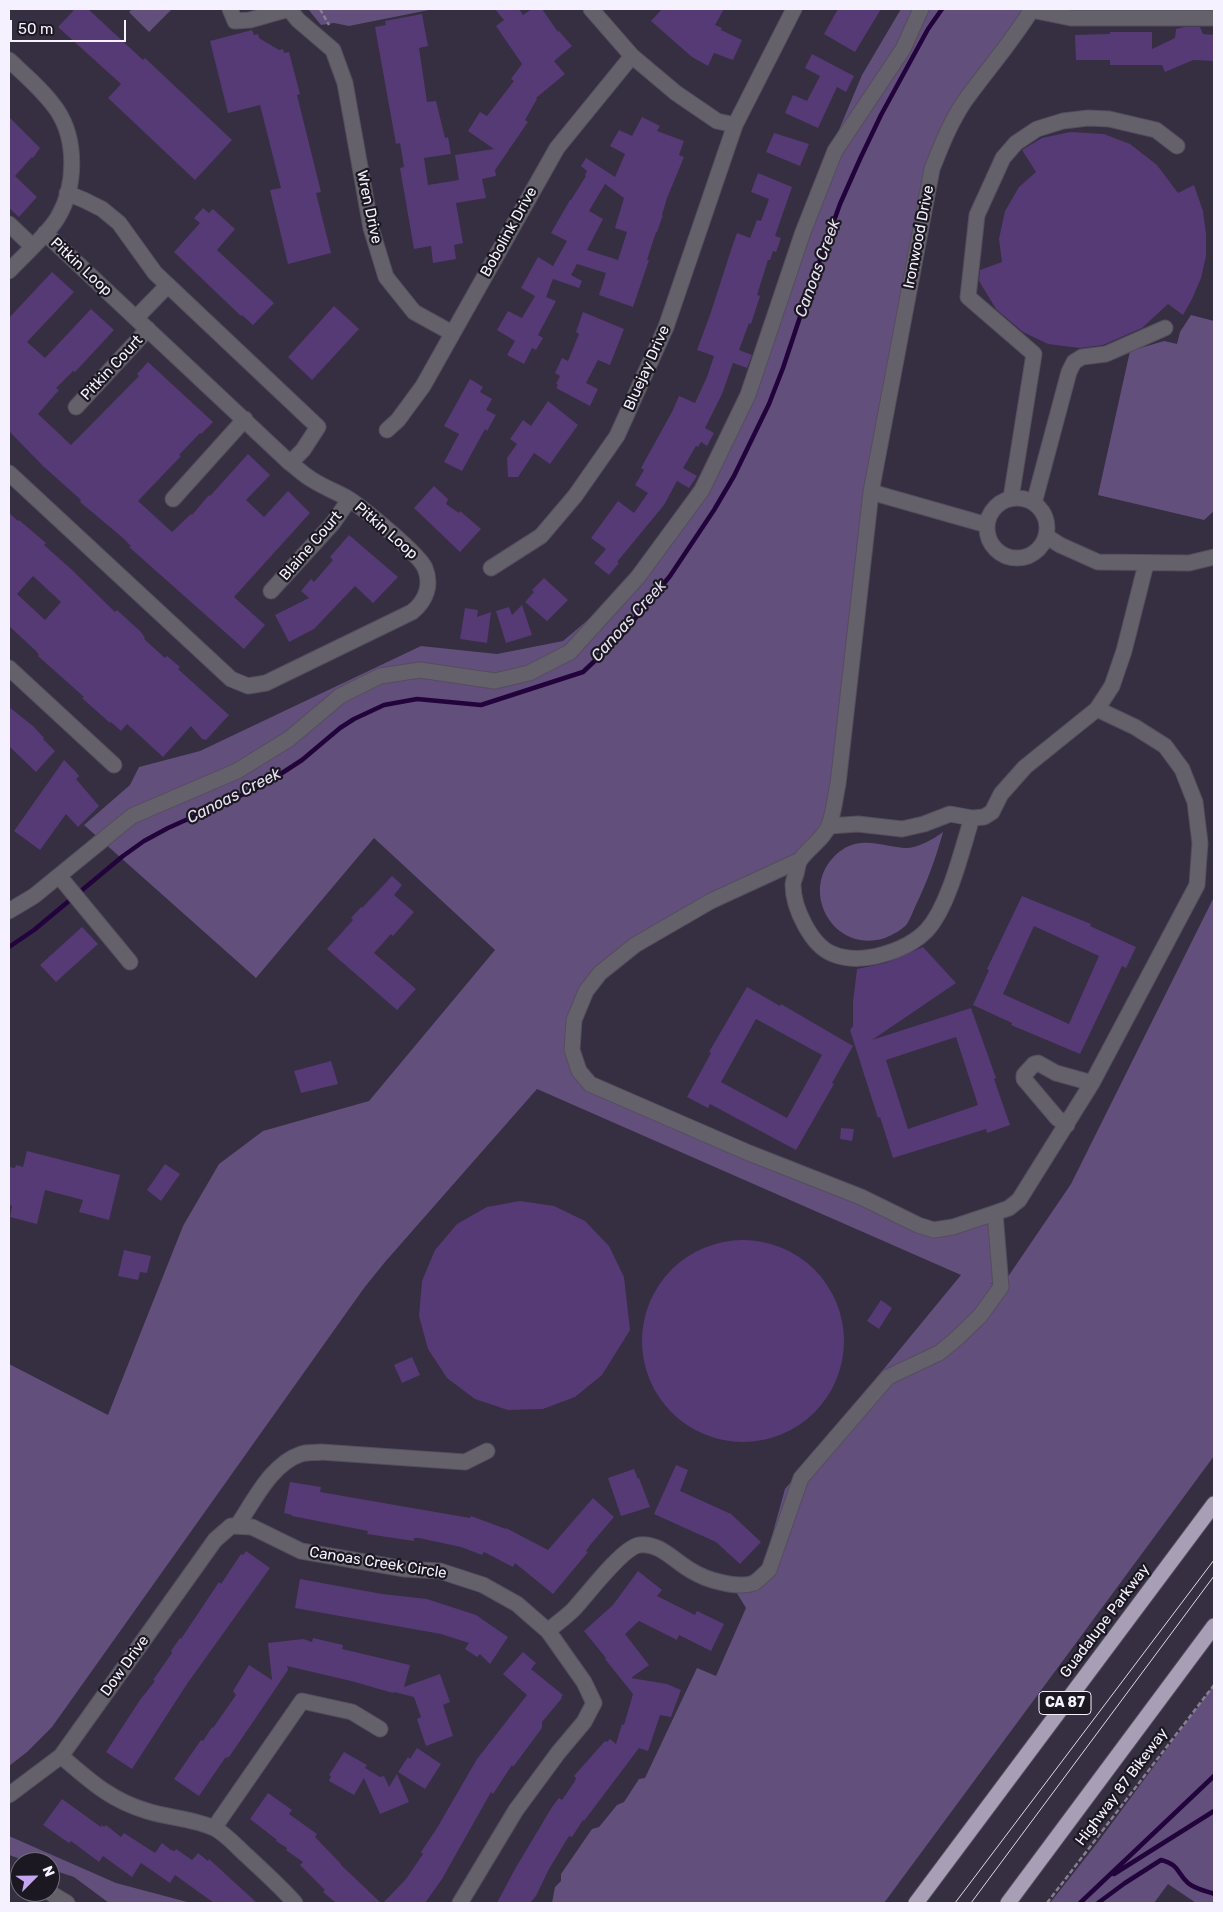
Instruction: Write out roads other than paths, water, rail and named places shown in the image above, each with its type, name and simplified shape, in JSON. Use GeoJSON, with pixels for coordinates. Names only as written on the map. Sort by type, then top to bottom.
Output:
{"type":"FeatureCollection","features":[{"type":"Feature","properties":{"kind":"highway","name":"Guadalupe Parkway"},"geometry":{"type":"LineString","coordinates":[[916,1903],[1214,1504]]}},
{"type":"Feature","properties":{"kind":"highway"},"geometry":{"type":"LineString","coordinates":[[1008,1903],[1214,1626]]}},
{"type":"Feature","properties":{"kind":"street"},"geometry":{"type":"LineString","coordinates":[[230,9],[235,21],[250,20],[289,9]]}},
{"type":"Feature","properties":{"kind":"street","name":"Wren Drive"},"geometry":{"type":"LineString","coordinates":[[289,9],[298,20],[333,50],[345,82],[371,228],[386,276],[414,312],[452,333]]}},
{"type":"Feature","properties":{"kind":"street"},"geometry":{"type":"LineString","coordinates":[[591,9],[632,56],[676,94],[717,121],[735,125]]}},
{"type":"Feature","properties":{"kind":"street","name":"Bluejay Drive"},"geometry":{"type":"LineString","coordinates":[[491,568],[541,536],[575,496],[617,436],[666,327],[735,125],[794,9]]}},
{"type":"Feature","properties":{"kind":"street"},"geometry":{"type":"LineString","coordinates":[[9,911],[61,878],[132,816],[237,771],[289,739],[340,696],[380,676],[420,670],[495,681],[530,673],[570,652],[638,577],[702,490],[748,395],[803,232],[834,150],[903,48],[922,9]]}},
{"type":"Feature","properties":{"kind":"street"},"geometry":{"type":"LineString","coordinates":[[1032,10],[1071,18],[1214,18]]}},
{"type":"Feature","properties":{"kind":"street","name":"Ironwood Drive"},"geometry":{"type":"LineString","coordinates":[[829,826],[838,784],[871,492],[932,169],[943,140],[963,103],[998,59],[1032,10]]}},
{"type":"Feature","properties":{"kind":"street","name":"Bobolink Drive"},"geometry":{"type":"LineString","coordinates":[[387,430],[400,417],[423,386],[557,148],[632,56]]}},
{"type":"Feature","properties":{"kind":"street"},"geometry":{"type":"LineString","coordinates":[[9,60],[39,88],[58,111],[69,138],[72,163],[67,193],[58,218],[9,271]]}},
{"type":"Feature","properties":{"kind":"street"},"geometry":{"type":"LineString","coordinates":[[1011,498],[1034,354],[968,297],[977,215],[1004,158],[1016,142],[1037,129],[1063,121],[1088,118],[1109,119],[1156,130],[1177,146]]}},
{"type":"Feature","properties":{"kind":"street"},"geometry":{"type":"LineString","coordinates":[[67,193],[93,204],[119,223],[155,273],[318,428],[290,463]]}},
{"type":"Feature","properties":{"kind":"street"},"geometry":{"type":"LineString","coordinates":[[9,224],[32,246]]}},
{"type":"Feature","properties":{"kind":"street","name":"Pitkin Loop"},"geometry":{"type":"LineString","coordinates":[[9,473],[231,679],[248,686],[266,683],[403,616],[419,606],[425,598],[428,587],[427,578],[425,568],[419,559],[379,522],[349,500],[310,479],[290,463],[246,419],[45,233]]}},
{"type":"Feature","properties":{"kind":"street"},"geometry":{"type":"LineString","coordinates":[[136,318],[168,285]]}},
{"type":"Feature","properties":{"kind":"street"},"geometry":{"type":"LineString","coordinates":[[1034,503],[1069,372],[1074,362],[1082,357],[1106,354],[1165,328]]}},
{"type":"Feature","properties":{"kind":"street","name":"Pitkin Court"},"geometry":{"type":"LineString","coordinates":[[76,407],[148,329]]}},
{"type":"Feature","properties":{"kind":"street"},"geometry":{"type":"LineString","coordinates":[[174,499],[246,419]]}},
{"type":"Feature","properties":{"kind":"street"},"geometry":{"type":"LineString","coordinates":[[871,492],[987,525]]}},
{"type":"Feature","properties":{"kind":"street"},"geometry":{"type":"LineString","coordinates":[[1011,498],[1027,499],[1034,503],[1040,508],[1046,521],[1046,536],[1038,550],[1024,557],[1016,558],[996,550],[991,543],[987,525],[989,516],[995,507],[1002,501],[1011,498]]}},
{"type":"Feature","properties":{"kind":"street","name":"Blaine Court"},"geometry":{"type":"LineString","coordinates":[[271,591],[333,523],[349,500]]}},
{"type":"Feature","properties":{"kind":"street"},"geometry":{"type":"LineString","coordinates":[[1046,536],[1060,545],[1098,562],[1173,564],[1189,563],[1214,557]]}},
{"type":"Feature","properties":{"kind":"street"},"geometry":{"type":"LineString","coordinates":[[1097,709],[1135,726],[1165,746],[1182,769],[1195,802],[1200,843],[1197,884],[1092,1083],[1020,1200],[1009,1208],[954,1227],[934,1230],[918,1225],[861,1197],[748,1153],[590,1084],[579,1071],[572,1050],[574,1020],[586,991],[600,973],[635,945],[711,901],[800,860],[829,826],[858,824],[902,829],[924,824],[950,814],[972,818],[984,817],[992,812],[1000,794],[1025,767],[1097,709],[1112,686],[1124,651],[1146,564]]}},
{"type":"Feature","properties":{"kind":"street"},"geometry":{"type":"LineString","coordinates":[[9,668],[114,766]]}},
{"type":"Feature","properties":{"kind":"street"},"geometry":{"type":"LineString","coordinates":[[800,860],[793,885],[799,914],[812,938],[832,954],[851,958],[881,956],[908,945],[928,929],[941,907],[951,883],[972,818]]}},
{"type":"Feature","properties":{"kind":"street"},"geometry":{"type":"LineString","coordinates":[[61,878],[130,962]]}},
{"type":"Feature","properties":{"kind":"street"},"geometry":{"type":"LineString","coordinates":[[1067,1125],[1057,1118],[1024,1079],[1024,1075],[1034,1064],[1038,1063],[1056,1073],[1092,1083]]}},
{"type":"Feature","properties":{"kind":"street"},"geometry":{"type":"LineString","coordinates":[[548,1631],[573,1610],[623,1554],[638,1545],[655,1547],[693,1572],[717,1581],[738,1585],[754,1583],[768,1570],[801,1478],[888,1377],[939,1353],[980,1316],[1001,1287],[995,1213]]}},
{"type":"Feature","properties":{"kind":"street","name":"Dow Drive"},"geometry":{"type":"LineString","coordinates":[[9,1795],[61,1756],[215,1540],[234,1526],[276,1471],[286,1461],[303,1454],[321,1452],[464,1462],[487,1451]]}},
{"type":"Feature","properties":{"kind":"street","name":"Canoas Creek Circle"},"geometry":{"type":"LineString","coordinates":[[234,1526],[252,1527],[300,1551],[405,1569],[440,1571],[474,1582],[517,1604],[548,1631],[584,1682],[594,1703],[584,1722],[558,1753],[516,1810],[460,1903]]}},
{"type":"Feature","properties":{"kind":"street"},"geometry":{"type":"LineString","coordinates":[[214,1828],[302,1701],[352,1712],[380,1729]]}},
{"type":"Feature","properties":{"kind":"street"},"geometry":{"type":"LineString","coordinates":[[61,1756],[98,1788],[124,1803],[149,1812],[177,1816],[214,1828],[234,1843],[284,1890],[295,1903]]}},
{"type":"Feature","properties":{"kind":"waterway","name":"Canoas Creek"},"geometry":{"type":"LineString","coordinates":[[9,947],[34,930],[123,856],[144,841],[168,828],[255,789],[302,760],[340,728],[354,719],[384,705],[417,699],[481,705],[583,672],[620,637],[670,576],[734,476],[769,404],[840,204],[860,159],[881,115],[928,29],[942,9]]}},
{"type":"Feature","properties":{"kind":"waterway"},"geometry":{"type":"LineString","coordinates":[[1080,1903],[1214,1776]]}},
{"type":"Feature","properties":{"kind":"waterway"},"geometry":{"type":"LineString","coordinates":[[1114,1874],[1214,1811]]}},
{"type":"Feature","properties":{"kind":"waterway"},"geometry":{"type":"LineString","coordinates":[[1098,1903],[1161,1860],[1172,1864],[1191,1885],[1214,1894]]}},
{"type":"Feature","properties":{"kind":"tram line"},"geometry":{"type":"LineString","coordinates":[[955,1903],[1214,1560]]}},
{"type":"Feature","properties":{"kind":"tram line"},"geometry":{"type":"LineString","coordinates":[[971,1903],[1214,1576]]}}]}
